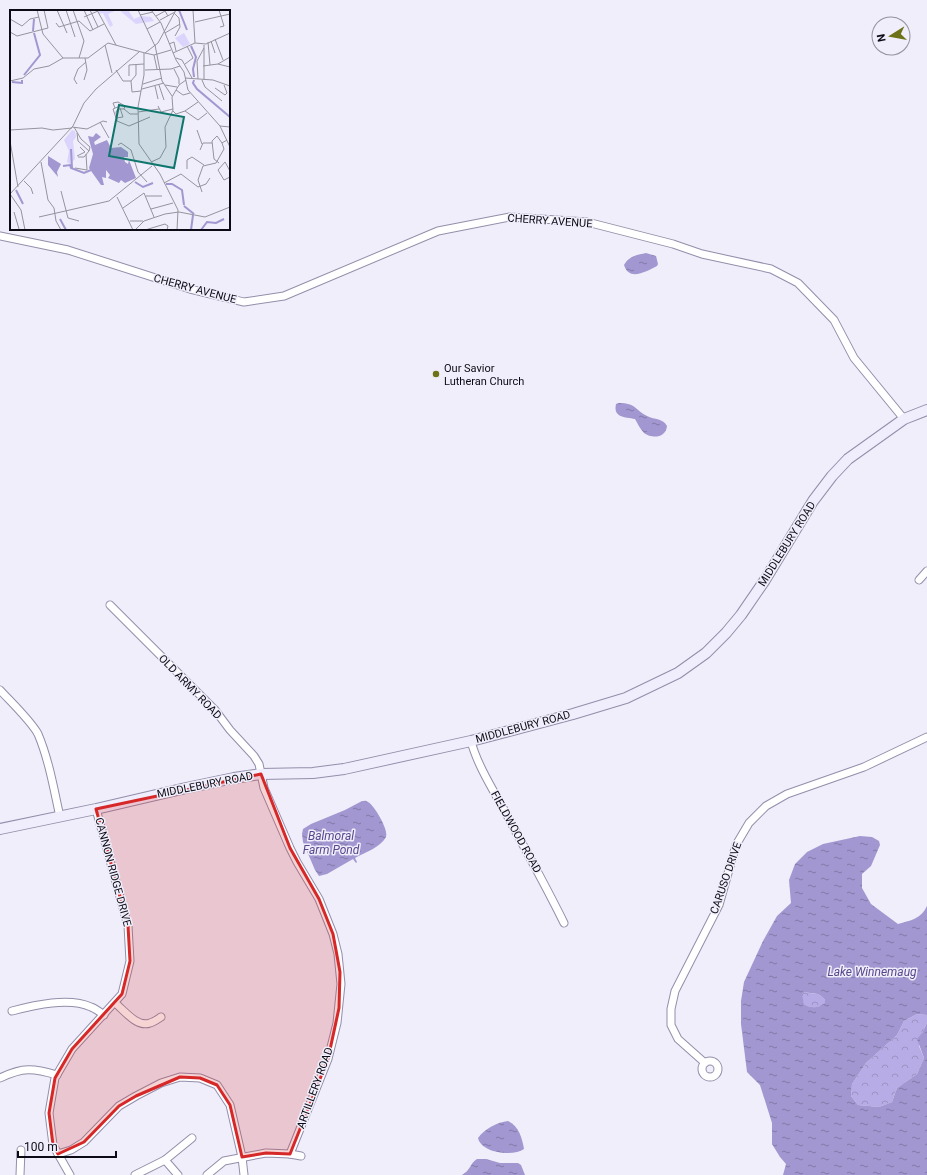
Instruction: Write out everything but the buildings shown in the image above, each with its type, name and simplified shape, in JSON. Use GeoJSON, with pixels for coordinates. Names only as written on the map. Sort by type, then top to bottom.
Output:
{"type":"FeatureCollection","features":[{"type":"Feature","properties":{"kind":"street","name":"CHERRY AVENUE"},"geometry":{"type":"LineString","coordinates":[[0,236],[68,250],[190,289],[244,302],[284,296],[438,231],[510,216],[587,222],[673,244],[702,254],[771,270],[798,283],[834,320],[854,358],[904,419]]}},
{"type":"Feature","properties":{"kind":"street","name":"MIDDLEBURY ROAD"},"geometry":{"type":"LineString","coordinates":[[0,829],[96,809],[215,781],[261,774],[301,774],[344,769],[471,741],[573,714],[626,698],[682,670],[706,652],[726,633],[742,615],[813,501],[832,476],[848,459],[904,419],[927,410]]}},
{"type":"Feature","properties":{"kind":"street"},"geometry":{"type":"LineString","coordinates":[[919,580],[927,571]]}},
{"type":"Feature","properties":{"kind":"street","name":"OLD ARMY ROAD"},"geometry":{"type":"LineString","coordinates":[[110,605],[215,710],[230,730],[254,756],[259,764],[261,774]]}},
{"type":"Feature","properties":{"kind":"street"},"geometry":{"type":"LineString","coordinates":[[0,690],[37,733],[49,767],[60,817]]}},
{"type":"Feature","properties":{"kind":"street","name":"CARUSO DRIVE"},"geometry":{"type":"LineString","coordinates":[[705,1063],[678,1039],[672,1025],[671,1009],[674,991],[719,905],[736,845],[749,823],[766,806],[787,794],[864,767],[927,737]]}},
{"type":"Feature","properties":{"kind":"street","name":"FIELDWOOD ROAD"},"geometry":{"type":"LineString","coordinates":[[471,741],[474,751],[497,797],[542,879],[564,923]]}},
{"type":"Feature","properties":{"kind":"street","name":"ARTILLERY ROAD"},"geometry":{"type":"LineString","coordinates":[[261,774],[264,788],[290,848],[327,916],[333,934],[340,972],[341,995],[328,1059],[290,1154]]}},
{"type":"Feature","properties":{"kind":"street","name":"CANNON RIDGE DRIVE"},"geometry":{"type":"LineString","coordinates":[[70,1175],[52,1145],[49,1113],[55,1078],[72,1049],[122,994],[130,961],[128,926],[96,809]]}},
{"type":"Feature","properties":{"kind":"street"},"geometry":{"type":"LineString","coordinates":[[12,1011],[46,1003],[78,1004],[91,1007],[104,1015]]}},
{"type":"Feature","properties":{"kind":"street"},"geometry":{"type":"LineString","coordinates":[[115,1003],[141,1024],[149,1024],[161,1016]]}},
{"type":"Feature","properties":{"kind":"street"},"geometry":{"type":"LineString","coordinates":[[0,1078],[17,1071],[36,1069],[57,1075]]}},
{"type":"Feature","properties":{"kind":"street"},"geometry":{"type":"LineString","coordinates":[[58,1154],[71,1150],[84,1142],[119,1106],[136,1096],[161,1083],[180,1077],[200,1078],[217,1085],[230,1105],[242,1158],[244,1175]]}},
{"type":"Feature","properties":{"kind":"street"},"geometry":{"type":"LineString","coordinates":[[135,1175],[165,1160],[192,1138]]}},
{"type":"Feature","properties":{"kind":"street"},"geometry":{"type":"LineString","coordinates":[[20,1175],[21,1150]]}},
{"type":"Feature","properties":{"kind":"street"},"geometry":{"type":"LineString","coordinates":[[207,1175],[224,1161],[266,1153],[301,1156]]}},
{"type":"Feature","properties":{"kind":"street"},"geometry":{"type":"LineString","coordinates":[[165,1160],[178,1175]]}},
{"type":"Feature","properties":{"kind":"highlighted area"},"geometry":{"type":"Polygon","coordinates":[[[261,774],[290,848],[319,899],[333,934],[340,972],[339,1008],[328,1059],[290,1154],[266,1153],[242,1157],[230,1105],[217,1085],[200,1078],[180,1077],[136,1096],[119,1106],[84,1142],[58,1154],[53,1145],[49,1113],[55,1078],[72,1049],[122,994],[130,961],[128,926],[96,809],[261,774]]]}},
{"type":"Feature","properties":{"kind":"green space"},"geometry":{"type":"Polygon","coordinates":[[[805,992],[820,995],[825,1000],[825,1004],[810,1007],[804,1004],[801,994],[805,992]]]}},
{"type":"Feature","properties":{"kind":"green space"},"geometry":{"type":"Polygon","coordinates":[[[917,1014],[927,1015],[927,1023],[922,1033],[919,1046],[924,1058],[917,1074],[897,1088],[892,1102],[879,1107],[858,1105],[851,1096],[852,1084],[866,1063],[897,1035],[904,1021],[917,1014]]]}},
{"type":"Feature","properties":{"kind":"water"},"geometry":{"type":"Polygon","coordinates":[[[646,253],[656,256],[657,266],[639,274],[630,273],[626,270],[624,265],[628,260],[634,256],[646,253]]]}},
{"type":"Feature","properties":{"kind":"water"},"geometry":{"type":"Polygon","coordinates":[[[616,404],[629,404],[643,414],[665,423],[667,426],[666,430],[661,435],[655,437],[647,435],[641,430],[635,419],[621,416],[616,412],[616,404]]]}},
{"type":"Feature","properties":{"kind":"water","name":"Balmoral Farm Pond"},"geometry":{"type":"Polygon","coordinates":[[[362,801],[366,801],[371,804],[377,813],[385,829],[386,837],[384,841],[355,858],[356,863],[353,859],[327,874],[319,876],[303,842],[303,829],[362,801]]]}},
{"type":"Feature","properties":{"kind":"water","name":"Lake Winnemaug"},"geometry":{"type":"Polygon","coordinates":[[[860,836],[872,837],[879,841],[880,845],[871,866],[862,874],[862,888],[871,904],[898,924],[919,916],[927,906],[927,1015],[917,1014],[904,1021],[897,1035],[866,1063],[852,1084],[851,1096],[858,1105],[879,1107],[892,1102],[897,1088],[917,1074],[924,1058],[917,1039],[927,1023],[927,1175],[783,1175],[786,1164],[772,1144],[772,1123],[760,1085],[747,1072],[741,1024],[741,1001],[744,982],[763,941],[777,916],[791,903],[789,880],[795,864],[807,852],[823,844],[860,836]],[[805,992],[802,994],[804,1004],[810,1007],[815,1007],[825,1003],[825,1000],[820,995],[805,992]]]}},
{"type":"Feature","properties":{"kind":"water"},"geometry":{"type":"Polygon","coordinates":[[[508,1121],[517,1129],[524,1149],[513,1153],[505,1153],[491,1150],[480,1143],[478,1138],[487,1129],[496,1124],[508,1121]]]}},
{"type":"Feature","properties":{"kind":"water"},"geometry":{"type":"Polygon","coordinates":[[[477,1159],[486,1159],[500,1163],[518,1163],[521,1165],[525,1175],[462,1175],[477,1159]]]}},
{"type":"Feature","properties":{"kind":"place","name":"Our Savior Lutheran Church"},"geometry":{"type":"Point","coordinates":[436,374]}}]}
